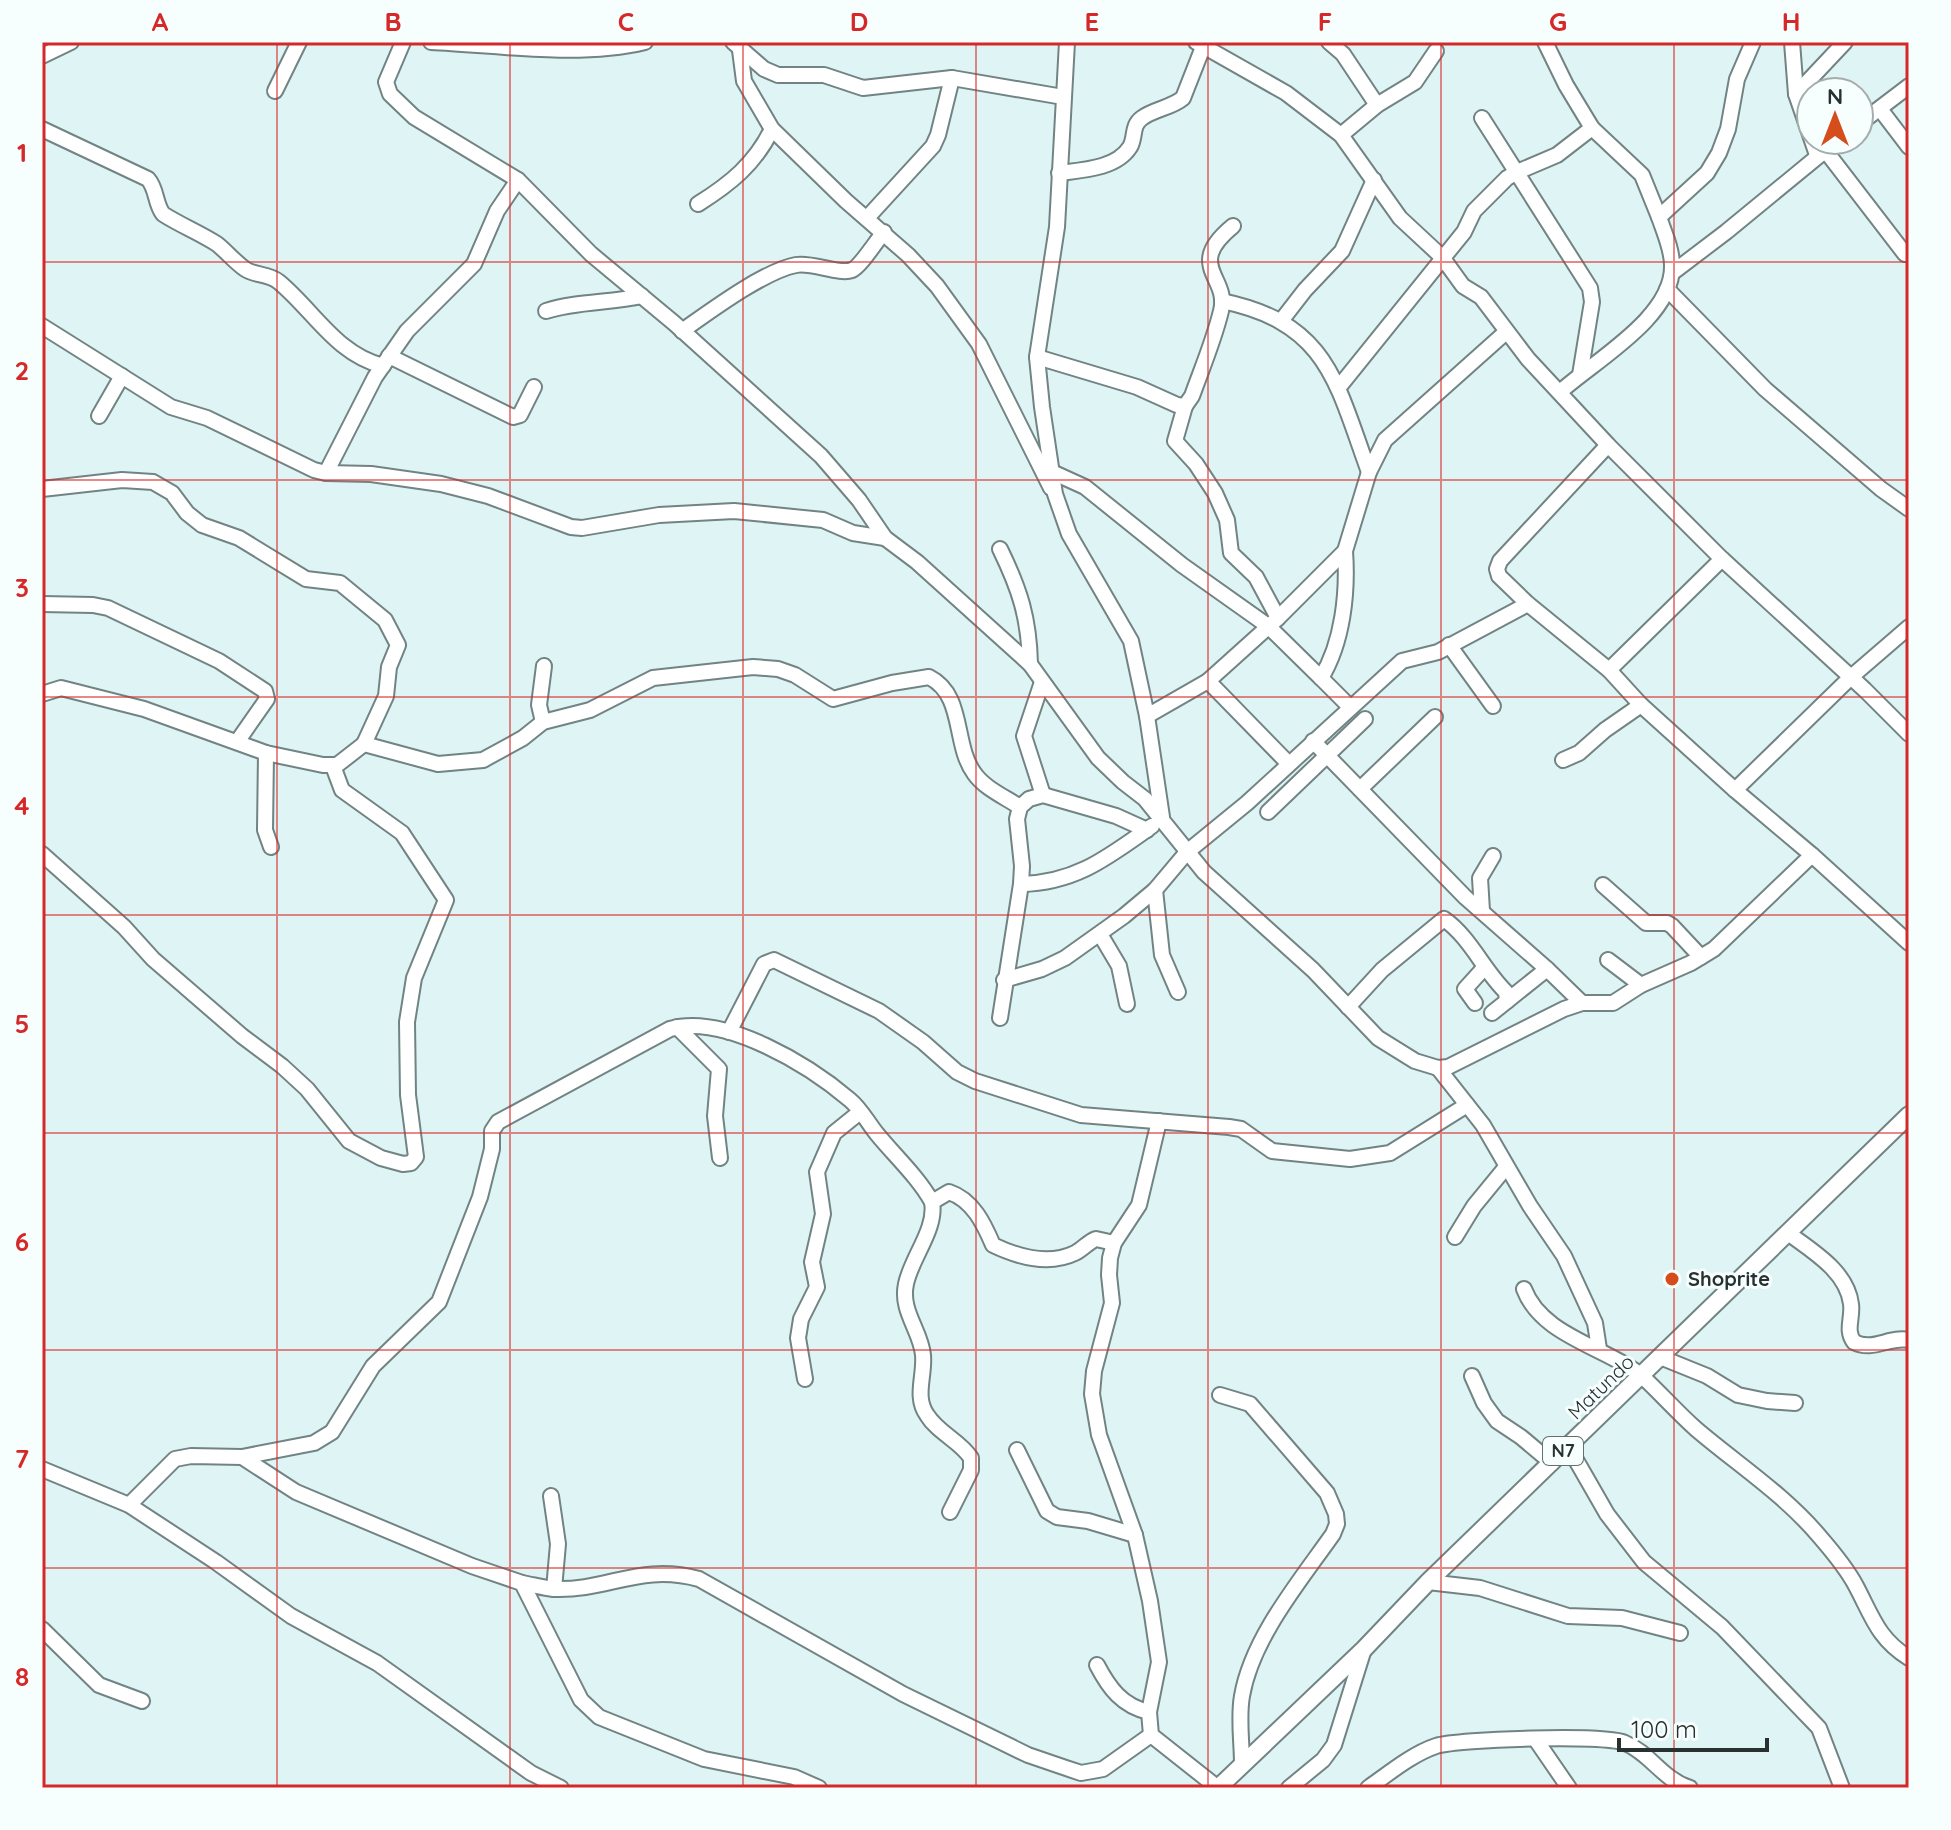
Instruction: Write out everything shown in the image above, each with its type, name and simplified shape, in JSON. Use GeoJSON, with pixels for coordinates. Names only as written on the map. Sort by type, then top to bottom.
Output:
{"type":"FeatureCollection","features":[{"type":"Feature","properties":{"kind":"main road","name":"Matundo"},"geometry":{"type":"LineString","coordinates":[[1218,1788],[1909,1115]]}},
{"type":"Feature","properties":{"kind":"street"},"geometry":{"type":"LineString","coordinates":[[42,56],[71,42]]}},
{"type":"Feature","properties":{"kind":"street"},"geometry":{"type":"LineString","coordinates":[[275,91],[299,42]]}},
{"type":"Feature","properties":{"kind":"street"},"geometry":{"type":"LineString","coordinates":[[403,42],[386,82],[390,94],[414,117],[518,180],[568,233],[821,456],[859,500],[885,538],[917,562],[1030,664],[1098,758],[1145,799],[1204,872],[1313,970],[1378,1038],[1396,1051],[1438,1068],[1457,1064],[1545,1017],[1582,1003],[1613,1003],[1641,985],[1701,957],[1724,940],[1812,855]]}},
{"type":"Feature","properties":{"kind":"street"},"geometry":{"type":"LineString","coordinates":[[431,42],[561,49],[607,48],[645,42]]}},
{"type":"Feature","properties":{"kind":"street"},"geometry":{"type":"LineString","coordinates":[[1055,494],[1037,357],[1057,227],[1067,42]]}},
{"type":"Feature","properties":{"kind":"street"},"geometry":{"type":"LineString","coordinates":[[1329,42],[1343,54],[1377,105]]}},
{"type":"Feature","properties":{"kind":"street"},"geometry":{"type":"LineString","coordinates":[[1545,42],[1592,128],[1642,175],[1672,258],[1667,289],[1647,321],[1560,392]]}},
{"type":"Feature","properties":{"kind":"street"},"geometry":{"type":"LineString","coordinates":[[1659,217],[1707,173],[1719,153],[1728,129],[1737,79],[1753,42]]}},
{"type":"Feature","properties":{"kind":"street"},"geometry":{"type":"LineString","coordinates":[[1792,42],[1795,81]]}},
{"type":"Feature","properties":{"kind":"street"},"geometry":{"type":"LineString","coordinates":[[1813,76],[1845,42]]}},
{"type":"Feature","properties":{"kind":"street"},"geometry":{"type":"LineString","coordinates":[[1059,173],[1100,167],[1123,154],[1132,143],[1135,126],[1141,119],[1183,98],[1199,45],[1286,93],[1341,135],[1400,218],[1442,257],[1462,285],[1485,302],[1506,332],[1608,445],[1722,559],[1909,734]]}},
{"type":"Feature","properties":{"kind":"street"},"geometry":{"type":"LineString","coordinates":[[737,46],[772,74],[824,75],[863,88],[952,78],[1063,97]]}},
{"type":"Feature","properties":{"kind":"street"},"geometry":{"type":"LineString","coordinates":[[737,46],[744,81],[772,129],[884,232],[937,286],[979,344],[1055,494],[1069,534],[1131,641],[1147,716],[1162,819]]}},
{"type":"Feature","properties":{"kind":"street"},"geometry":{"type":"LineString","coordinates":[[1341,135],[1377,105],[1415,82],[1436,51]]}},
{"type":"Feature","properties":{"kind":"street"},"geometry":{"type":"LineString","coordinates":[[867,218],[933,146],[952,78]]}},
{"type":"Feature","properties":{"kind":"street"},"geometry":{"type":"LineString","coordinates":[[1875,113],[1909,86]]}},
{"type":"Feature","properties":{"kind":"street"},"geometry":{"type":"LineString","coordinates":[[1880,109],[1909,147]]}},
{"type":"Feature","properties":{"kind":"street"},"geometry":{"type":"LineString","coordinates":[[1482,118],[1590,288],[1592,302],[1580,375]]}},
{"type":"Feature","properties":{"kind":"street"},"geometry":{"type":"LineString","coordinates":[[1339,387],[1464,232],[1474,211],[1517,172],[1557,155],[1592,128]]}},
{"type":"Feature","properties":{"kind":"street"},"geometry":{"type":"LineString","coordinates":[[42,129],[148,179],[163,214],[208,238],[246,270],[264,273],[278,281],[351,354],[386,361],[513,417],[520,415],[534,387]]}},
{"type":"Feature","properties":{"kind":"street"},"geometry":{"type":"LineString","coordinates":[[698,204],[739,176],[772,129]]}},
{"type":"Feature","properties":{"kind":"street"},"geometry":{"type":"LineString","coordinates":[[1672,273],[1817,156]]}},
{"type":"Feature","properties":{"kind":"street"},"geometry":{"type":"LineString","coordinates":[[1823,156],[1905,254]]}},
{"type":"Feature","properties":{"kind":"street"},"geometry":{"type":"LineString","coordinates":[[326,473],[366,391],[423,314],[474,264],[497,211],[518,180]]}},
{"type":"Feature","properties":{"kind":"street"},"geometry":{"type":"LineString","coordinates":[[1281,321],[1342,251],[1374,180]]}},
{"type":"Feature","properties":{"kind":"street"},"geometry":{"type":"LineString","coordinates":[[1233,226],[1217,241],[1211,260],[1222,309],[1175,441],[1196,464],[1215,493],[1227,520],[1231,553],[1256,577],[1273,622]]}},
{"type":"Feature","properties":{"kind":"street"},"geometry":{"type":"LineString","coordinates":[[682,331],[725,301],[787,268],[807,264],[847,271],[855,268],[884,232]]}},
{"type":"Feature","properties":{"kind":"street"},"geometry":{"type":"LineString","coordinates":[[1667,289],[1765,389],[1881,489],[1909,509]]}},
{"type":"Feature","properties":{"kind":"street"},"geometry":{"type":"LineString","coordinates":[[546,311],[642,296]]}},
{"type":"Feature","properties":{"kind":"street"},"geometry":{"type":"LineString","coordinates":[[1222,301],[1248,306],[1281,321],[1300,334],[1315,351],[1339,387],[1369,472]]}},
{"type":"Feature","properties":{"kind":"street"},"geometry":{"type":"LineString","coordinates":[[42,326],[171,407],[207,418],[302,465],[326,473],[371,474],[441,484],[488,496],[571,527],[582,528],[659,515],[734,511],[823,520],[853,533],[885,538]]}},
{"type":"Feature","properties":{"kind":"street"},"geometry":{"type":"LineString","coordinates":[[1321,678],[1329,665],[1346,594],[1345,551],[1369,472],[1385,440],[1506,332]]}},
{"type":"Feature","properties":{"kind":"street"},"geometry":{"type":"LineString","coordinates":[[1037,357],[1137,387],[1185,406]]}},
{"type":"Feature","properties":{"kind":"street"},"geometry":{"type":"LineString","coordinates":[[99,416],[122,376]]}},
{"type":"Feature","properties":{"kind":"street"},"geometry":{"type":"LineString","coordinates":[[1608,445],[1498,565],[1499,576],[1528,604],[1609,670],[1641,705],[1909,943]]}},
{"type":"Feature","properties":{"kind":"street"},"geometry":{"type":"LineString","coordinates":[[1052,472],[1085,487],[1182,565],[1273,622],[1350,707]]}},
{"type":"Feature","properties":{"kind":"street"},"geometry":{"type":"LineString","coordinates":[[42,489],[122,480],[153,482],[172,493],[187,513],[202,525],[239,538],[306,579],[340,583],[385,620],[398,645],[389,667],[386,696],[364,744],[333,766],[266,753],[144,709],[61,688],[42,694]]}},
{"type":"Feature","properties":{"kind":"street"},"geometry":{"type":"LineString","coordinates":[[1000,549],[1025,607],[1030,664]]}},
{"type":"Feature","properties":{"kind":"street"},"geometry":{"type":"LineString","coordinates":[[1147,716],[1208,681],[1345,551]]}},
{"type":"Feature","properties":{"kind":"street"},"geometry":{"type":"LineString","coordinates":[[1609,670],[1722,559]]}},
{"type":"Feature","properties":{"kind":"street"},"geometry":{"type":"LineString","coordinates":[[42,604],[108,608],[219,661],[265,691],[267,699],[237,742]]}},
{"type":"Feature","properties":{"kind":"street"},"geometry":{"type":"LineString","coordinates":[[1004,980],[1056,963],[1100,934],[1155,890],[1187,852],[1247,803],[1402,661],[1433,653],[1528,604]]}},
{"type":"Feature","properties":{"kind":"street"},"geometry":{"type":"LineString","coordinates":[[1735,790],[1851,677],[1909,627]]}},
{"type":"Feature","properties":{"kind":"street"},"geometry":{"type":"LineString","coordinates":[[1449,645],[1493,706]]}},
{"type":"Feature","properties":{"kind":"street"},"geometry":{"type":"LineString","coordinates":[[543,722],[539,705],[544,666]]}},
{"type":"Feature","properties":{"kind":"street"},"geometry":{"type":"LineString","coordinates":[[364,744],[422,761],[454,765],[483,760],[523,738],[543,722],[590,710],[653,678],[753,667],[778,669],[795,675],[833,699],[892,683],[929,677],[941,684],[951,700],[965,754],[975,774],[1020,807]]}},
{"type":"Feature","properties":{"kind":"street"},"geometry":{"type":"LineString","coordinates":[[1208,681],[1288,763]]}},
{"type":"Feature","properties":{"kind":"street"},"geometry":{"type":"LineString","coordinates":[[1042,682],[1024,736],[1043,795]]}},
{"type":"Feature","properties":{"kind":"street"},"geometry":{"type":"LineString","coordinates":[[1563,760],[1579,753],[1641,705]]}},
{"type":"Feature","properties":{"kind":"street"},"geometry":{"type":"LineString","coordinates":[[1360,789],[1435,717]]}},
{"type":"Feature","properties":{"kind":"street"},"geometry":{"type":"LineString","coordinates":[[1268,812],[1365,719]]}},
{"type":"Feature","properties":{"kind":"street"},"geometry":{"type":"LineString","coordinates":[[1313,741],[1465,897],[1582,1003]]}},
{"type":"Feature","properties":{"kind":"street"},"geometry":{"type":"LineString","coordinates":[[266,753],[265,830],[271,847]]}},
{"type":"Feature","properties":{"kind":"street"},"geometry":{"type":"LineString","coordinates":[[42,854],[124,927],[153,959],[291,1074],[349,1141],[381,1158],[411,1163],[416,1157],[407,1088],[409,1006],[414,978],[446,900],[402,833],[342,790],[333,766]]}},
{"type":"Feature","properties":{"kind":"street"},"geometry":{"type":"LineString","coordinates":[[1000,1018],[1021,884],[1022,866],[1016,826],[1020,807],[1029,799],[1043,795],[1116,816],[1147,830]]}},
{"type":"Feature","properties":{"kind":"street"},"geometry":{"type":"LineString","coordinates":[[1021,884],[1050,883],[1074,874],[1109,857],[1162,819]]}},
{"type":"Feature","properties":{"kind":"street"},"geometry":{"type":"LineString","coordinates":[[1482,911],[1480,878],[1493,856]]}},
{"type":"Feature","properties":{"kind":"street"},"geometry":{"type":"LineString","coordinates":[[1603,885],[1646,923],[1667,923],[1672,926],[1701,957]]}},
{"type":"Feature","properties":{"kind":"street"},"geometry":{"type":"LineString","coordinates":[[1155,890],[1162,955],[1178,992]]}},
{"type":"Feature","properties":{"kind":"street"},"geometry":{"type":"LineString","coordinates":[[1348,1007],[1382,970],[1444,919],[1466,941],[1484,968],[1506,992],[1507,1001]]}},
{"type":"Feature","properties":{"kind":"street"},"geometry":{"type":"LineString","coordinates":[[1100,934],[1119,966],[1127,1004]]}},
{"type":"Feature","properties":{"kind":"street"},"geometry":{"type":"LineString","coordinates":[[729,1032],[764,964],[774,960],[879,1011],[965,1077],[1070,1113],[1229,1127],[1241,1129],[1272,1151],[1350,1159],[1390,1153],[1467,1105]]}},
{"type":"Feature","properties":{"kind":"street"},"geometry":{"type":"LineString","coordinates":[[1608,960],[1641,985]]}},
{"type":"Feature","properties":{"kind":"street"},"geometry":{"type":"LineString","coordinates":[[1475,1003],[1465,989],[1484,968]]}},
{"type":"Feature","properties":{"kind":"street"},"geometry":{"type":"LineString","coordinates":[[1492,1013],[1547,969]]}},
{"type":"Feature","properties":{"kind":"street"},"geometry":{"type":"LineString","coordinates":[[677,1027],[719,1069],[715,1116],[720,1158]]}},
{"type":"Feature","properties":{"kind":"street"},"geometry":{"type":"LineString","coordinates":[[129,1505],[175,1459],[191,1456],[242,1457],[325,1439],[373,1366],[437,1306],[480,1197],[492,1149],[492,1131],[498,1122],[677,1027],[744,1035],[835,1089],[860,1112],[932,1202],[932,1217],[906,1282],[905,1294],[924,1357],[920,1403],[933,1425],[971,1458],[971,1470],[950,1512]]}},
{"type":"Feature","properties":{"kind":"street"},"geometry":{"type":"LineString","coordinates":[[1438,1068],[1483,1125],[1506,1167],[1564,1256],[1595,1323],[1599,1349]]}},
{"type":"Feature","properties":{"kind":"street"},"geometry":{"type":"LineString","coordinates":[[805,1379],[798,1338],[801,1319],[817,1287],[812,1262],[823,1214],[817,1172],[834,1133],[860,1112]]}},
{"type":"Feature","properties":{"kind":"street"},"geometry":{"type":"LineString","coordinates":[[1159,1121],[1139,1205],[1114,1243],[1109,1267],[1111,1312],[1100,1347],[1092,1394],[1099,1435],[1135,1535],[1159,1653],[1149,1712],[1151,1735],[1218,1788]]}},
{"type":"Feature","properties":{"kind":"street"},"geometry":{"type":"LineString","coordinates":[[1455,1237],[1474,1206],[1506,1167]]}},
{"type":"Feature","properties":{"kind":"street"},"geometry":{"type":"LineString","coordinates":[[932,1202],[949,1192],[958,1196],[985,1222],[993,1245],[1021,1256],[1051,1259],[1074,1253],[1096,1239],[1114,1243]]}},
{"type":"Feature","properties":{"kind":"street"},"geometry":{"type":"LineString","coordinates":[[1788,1233],[1832,1268],[1845,1287],[1852,1309],[1849,1333],[1854,1342],[1867,1347],[1900,1338],[1909,1340]]}},
{"type":"Feature","properties":{"kind":"street"},"geometry":{"type":"LineString","coordinates":[[1524,1289],[1531,1303],[1553,1323],[1641,1376],[1819,1535],[1856,1585],[1875,1625],[1899,1652],[1909,1658]]}},
{"type":"Feature","properties":{"kind":"street"},"geometry":{"type":"LineString","coordinates":[[1660,1357],[1707,1376],[1738,1395],[1795,1403]]}},
{"type":"Feature","properties":{"kind":"street"},"geometry":{"type":"LineString","coordinates":[[1472,1376],[1484,1403],[1497,1421],[1552,1463]]}},
{"type":"Feature","properties":{"kind":"street"},"geometry":{"type":"LineString","coordinates":[[1220,1395],[1246,1401],[1274,1430],[1327,1493],[1337,1524],[1270,1623],[1245,1682],[1240,1711],[1242,1764]]}},
{"type":"Feature","properties":{"kind":"street"},"geometry":{"type":"LineString","coordinates":[[1568,1446],[1607,1514],[1644,1562],[1722,1627],[1819,1728],[1842,1788]]}},
{"type":"Feature","properties":{"kind":"street"},"geometry":{"type":"LineString","coordinates":[[1017,1450],[1047,1511],[1057,1517],[1088,1521],[1135,1535]]}},
{"type":"Feature","properties":{"kind":"street"},"geometry":{"type":"LineString","coordinates":[[242,1457],[296,1492],[458,1561],[522,1583],[554,1589],[652,1573],[676,1573],[699,1579],[903,1694],[1028,1755],[1081,1773],[1103,1769],[1151,1735]]}},
{"type":"Feature","properties":{"kind":"street"},"geometry":{"type":"LineString","coordinates":[[42,1469],[129,1505],[291,1616],[377,1663],[531,1773],[561,1788]]}},
{"type":"Feature","properties":{"kind":"street"},"geometry":{"type":"LineString","coordinates":[[551,1496],[558,1544],[554,1589]]}},
{"type":"Feature","properties":{"kind":"street"},"geometry":{"type":"LineString","coordinates":[[1428,1582],[1480,1588],[1568,1616],[1622,1618],[1680,1633]]}},
{"type":"Feature","properties":{"kind":"street"},"geometry":{"type":"LineString","coordinates":[[522,1583],[581,1700],[599,1717],[704,1759],[794,1777],[819,1788]]}},
{"type":"Feature","properties":{"kind":"street"},"geometry":{"type":"LineString","coordinates":[[42,1629],[99,1685],[142,1701]]}},
{"type":"Feature","properties":{"kind":"street"},"geometry":{"type":"LineString","coordinates":[[1289,1788],[1323,1760],[1334,1745],[1364,1649]]}},
{"type":"Feature","properties":{"kind":"street"},"geometry":{"type":"LineString","coordinates":[[1097,1665],[1111,1690],[1134,1707],[1149,1712]]}},
{"type":"Feature","properties":{"kind":"street"},"geometry":{"type":"LineString","coordinates":[[1368,1788],[1438,1745],[1574,1738],[1623,1741],[1674,1781],[1690,1788]]}},
{"type":"Feature","properties":{"kind":"street"},"geometry":{"type":"LineString","coordinates":[[1536,1740],[1569,1788]]}},
{"type":"Feature","properties":{"kind":"place","name":"Shoprite"},"geometry":{"type":"Point","coordinates":[1672,1279]}}]}
